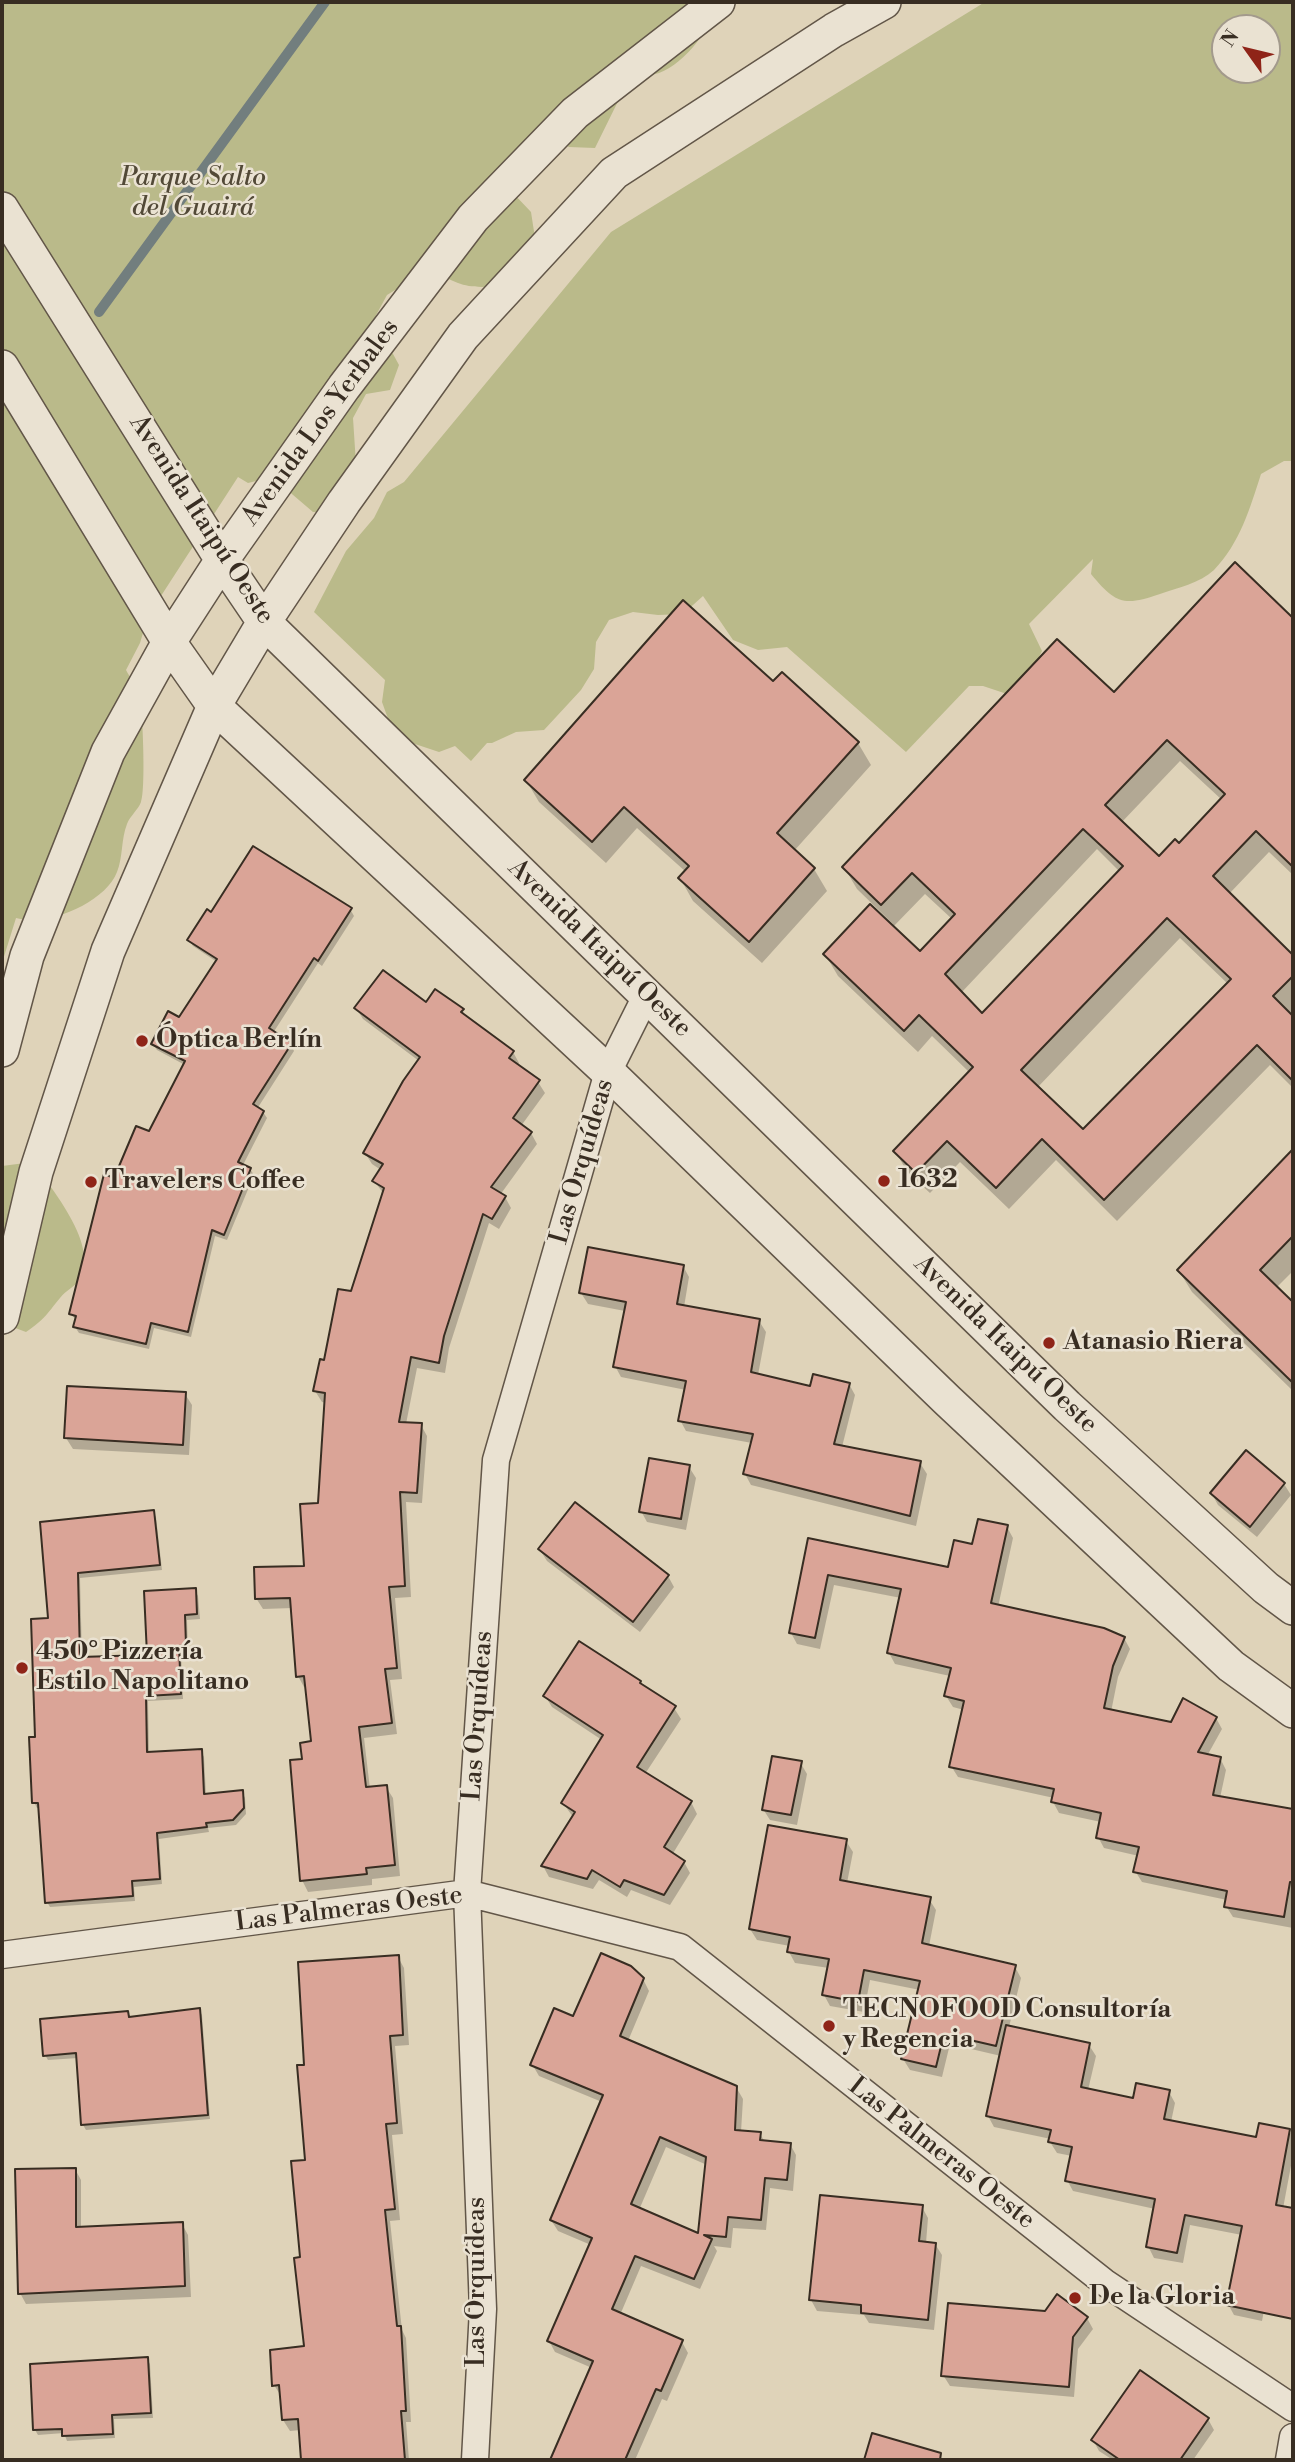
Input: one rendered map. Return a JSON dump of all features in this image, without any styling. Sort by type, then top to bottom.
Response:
[{"type":"street","name":"Avenida Los Yerbales","points":[[2,1050],[27,956],[108,752],[169,642],[222,560],[344,387],[473,218],[575,113],[718,2]]},
{"type":"street","points":[[2,1317],[36,1172],[108,951],[214,706],[264,622],[344,502],[463,336],[614,173],[834,30],[884,2]]},
{"type":"street","name":"Avenida Itaipú Oeste","points":[[2,209],[222,560],[264,622],[1067,1406],[1266,1588],[1293,1608]]},
{"type":"street","points":[[2,366],[169,642],[214,706],[608,1072],[947,1400],[1231,1666],[1293,1711]]},
{"type":"street","name":"Las Orquídeas","points":[[475,2460],[482,2309],[467,1893],[496,1460],[608,1072],[646,996]]},
{"type":"street","name":"Las Palmeras Oeste","points":[[2,1955],[467,1893],[680,1947],[1104,2283],[1293,2408]]},
{"type":"street","points":[[1289,2460],[1293,2437]]},
{"type":"green space","name":"Parque Salto del Guairá","points":[[2,2],[718,2],[696,44],[679,61],[656,74],[631,75],[595,148],[569,147],[547,134],[513,193],[531,212],[535,238],[506,285],[467,286],[450,280],[431,268],[387,295],[374,319],[399,365],[390,390],[366,394],[353,418],[358,495],[338,513],[313,512],[272,477],[248,483],[238,477],[148,616],[140,643],[126,670],[139,694],[143,795],[138,808],[128,821],[117,872],[101,894],[74,910],[43,919],[16,918],[2,963]]},
{"type":"green space","points":[[985,2],[1293,2],[1293,461],[1284,461],[1261,474],[1243,525],[1231,548],[1214,570],[1195,582],[1147,598],[1121,600],[1107,591],[1091,574],[1093,559],[1029,624],[1042,651],[1030,675],[1007,694],[983,686],[969,686],[906,752],[787,647],[758,650],[733,640],[703,596],[683,614],[633,612],[609,620],[596,642],[594,669],[581,690],[544,730],[516,732],[487,743],[471,761],[455,746],[439,752],[412,743],[391,727],[382,702],[385,680],[314,612],[346,551],[374,518],[387,492],[404,482],[611,232]]},
{"type":"green space","points":[[33,1162],[71,1218],[83,1250],[84,1265],[78,1282],[26,1332],[2,1323],[2,1166]]},
{"type":"building","points":[[1235,562],[1293,618],[1293,867],[1256,831],[1213,876],[1293,955],[1293,976],[1273,996],[1293,1016],[1293,1081],[1257,1045],[1104,1200],[1042,1139],[996,1188],[947,1141],[916,1173],[893,1151],[973,1067],[919,1015],[904,1031],[823,954],[870,904],[920,951],[955,914],[912,873],[881,905],[842,867],[1057,639],[1114,692]],"holes":[[[1167,740],[1225,794],[1179,843],[1175,839],[1159,856],[1105,805]],[[1083,829],[1123,866],[982,1013],[945,974]],[[1167,918],[1231,979],[1083,1129],[1021,1070]]]},
{"type":"building","points":[[683,600],[773,681],[782,672],[859,742],[777,833],[815,868],[749,942],[678,878],[689,866],[624,807],[592,842],[524,780]]},
{"type":"building","points":[[253,846],[352,908],[318,961],[314,958],[269,1028],[292,1043],[253,1104],[264,1111],[238,1162],[251,1168],[224,1235],[212,1230],[188,1332],[151,1323],[146,1344],[73,1327],[76,1316],[69,1314],[104,1174],[114,1178],[136,1126],[149,1131],[185,1061],[151,1044],[168,1011],[179,1017],[217,959],[187,940],[207,909],[211,912]]},
{"type":"building","points":[[383,970],[426,1002],[435,989],[464,1009],[461,1012],[514,1051],[509,1058],[540,1080],[513,1118],[532,1132],[491,1187],[506,1196],[492,1219],[483,1214],[444,1336],[439,1363],[411,1357],[399,1422],[422,1423],[417,1493],[400,1492],[405,1586],[389,1587],[397,1668],[385,1669],[392,1723],[359,1727],[366,1787],[387,1785],[395,1865],[366,1868],[367,1874],[300,1881],[290,1760],[302,1759],[300,1743],[311,1741],[304,1676],[296,1677],[290,1598],[255,1599],[254,1567],[304,1566],[300,1504],[318,1503],[325,1393],[313,1391],[320,1359],[324,1360],[338,1289],[351,1291],[384,1188],[372,1181],[383,1164],[363,1153],[403,1081],[420,1057],[354,1008]]},
{"type":"building","points":[[1293,1149],[1293,1236],[1260,1270],[1293,1302],[1293,1383],[1177,1270]]},
{"type":"building","points":[[588,1247],[684,1265],[677,1304],[760,1319],[751,1372],[810,1386],[813,1374],[850,1383],[834,1444],[921,1461],[910,1516],[743,1474],[753,1434],[678,1421],[686,1381],[613,1367],[626,1302],[579,1293]]},
{"type":"building","points":[[67,1386],[186,1392],[183,1445],[64,1438]]},
{"type":"building","points":[[1246,1450],[1285,1483],[1250,1527],[1210,1493]]},
{"type":"building","points":[[649,1458],[690,1465],[681,1519],[639,1512]]},
{"type":"building","points":[[575,1502],[669,1575],[633,1622],[538,1549]]},
{"type":"building","points":[[154,1510],[160,1565],[78,1573],[80,1657],[147,1655],[144,1591],[196,1588],[197,1614],[185,1615],[186,1645],[179,1646],[181,1694],[146,1696],[147,1752],[202,1749],[204,1794],[243,1790],[244,1808],[233,1820],[206,1823],[207,1827],[157,1833],[160,1879],[132,1881],[133,1896],[45,1903],[38,1803],[32,1803],[29,1737],[35,1737],[31,1619],[48,1618],[40,1522]]},
{"type":"building","points":[[978,1519],[1008,1525],[991,1603],[1104,1628],[1125,1637],[1113,1666],[1104,1708],[1171,1722],[1183,1698],[1217,1717],[1198,1752],[1221,1757],[1213,1795],[1293,1809],[1293,1882],[1290,1882],[1284,1917],[1224,1907],[1227,1891],[1133,1872],[1139,1847],[1096,1838],[1101,1813],[1051,1802],[1054,1789],[949,1767],[964,1701],[944,1696],[951,1668],[887,1653],[901,1589],[828,1575],[815,1638],[789,1633],[808,1538],[948,1567],[954,1540],[972,1544]]},
{"type":"building","points":[[579,1641],[676,1706],[637,1767],[692,1801],[664,1847],[685,1861],[664,1895],[624,1880],[620,1887],[592,1870],[587,1879],[541,1866],[575,1812],[561,1803],[603,1735],[543,1696]]},
{"type":"building","points":[[772,1756],[802,1761],[791,1815],[762,1810]]},
{"type":"building","points":[[768,1825],[847,1839],[840,1880],[931,1897],[922,1943],[1016,1965],[996,2046],[944,2034],[936,2067],[901,2059],[920,1981],[864,1970],[858,2002],[822,1995],[829,1959],[787,1952],[790,1937],[749,1929]]},
{"type":"building","points":[[601,1953],[631,1966],[644,1978],[620,2036],[737,2086],[735,2130],[761,2132],[760,2140],[791,2143],[787,2180],[765,2178],[761,2220],[728,2217],[726,2237],[704,2235],[712,2239],[694,2279],[635,2256],[612,2309],[683,2340],[661,2391],[656,2389],[625,2460],[550,2460],[593,2361],[547,2341],[592,2238],[550,2220],[603,2095],[530,2065],[554,2008],[573,2016]],"holes":[[[660,2137],[706,2157],[698,2233],[631,2204]]]},
{"type":"building","points":[[399,1955],[403,2035],[390,2036],[397,2123],[386,2124],[395,2209],[385,2210],[397,2326],[401,2326],[406,2411],[401,2411],[405,2460],[301,2460],[298,2419],[282,2420],[279,2385],[272,2386],[270,2350],[304,2346],[294,2258],[300,2257],[291,2161],[305,2160],[297,2065],[304,2065],[298,1962]]},
{"type":"building","points":[[200,2008],[208,2115],[81,2125],[76,2053],[43,2056],[40,2019],[128,2011],[129,2017]]},
{"type":"building","points":[[1006,2025],[1090,2043],[1081,2087],[1133,2098],[1136,2083],[1170,2090],[1164,2119],[1256,2137],[1259,2123],[1290,2129],[1276,2205],[1293,2208],[1293,2319],[1226,2305],[1242,2226],[1185,2215],[1177,2253],[1146,2247],[1155,2199],[1065,2181],[1072,2147],[1048,2142],[1051,2130],[986,2116]]},
{"type":"building","points":[[76,2168],[76,2227],[183,2222],[185,2286],[18,2294],[15,2169]]},
{"type":"building","points":[[820,2195],[923,2205],[919,2241],[936,2243],[928,2320],[861,2313],[861,2305],[809,2300]]},
{"type":"building","points":[[1057,2294],[1088,2317],[1073,2337],[1069,2387],[941,2376],[948,2303],[1045,2311]]},
{"type":"building","points":[[148,2357],[151,2413],[112,2415],[113,2434],[62,2436],[62,2429],[33,2430],[30,2364]]},
{"type":"building","points":[[1140,2370],[1209,2418],[1180,2460],[1120,2460],[1091,2440]]},
{"type":"building","points":[[872,2433],[941,2453],[940,2460],[864,2460]]},
{"type":"waterway","points":[[99,312],[325,2]]},
{"type":"place","name":"Óptica Berlín","points":[[142,1041]]},
{"type":"place","name":"1632","points":[[884,1181]]},
{"type":"place","name":"Travelers Coffee","points":[[91,1182]]},
{"type":"place","name":"Atanasio Riera","points":[[1049,1343]]},
{"type":"place","name":"450° Pizzería Estilo Napolitano","points":[[22,1668]]},
{"type":"place","name":"TECNOFOOD Consultoría y Regencia","points":[[829,2026]]},
{"type":"place","name":"De la Gloria","points":[[1075,2298]]}]
